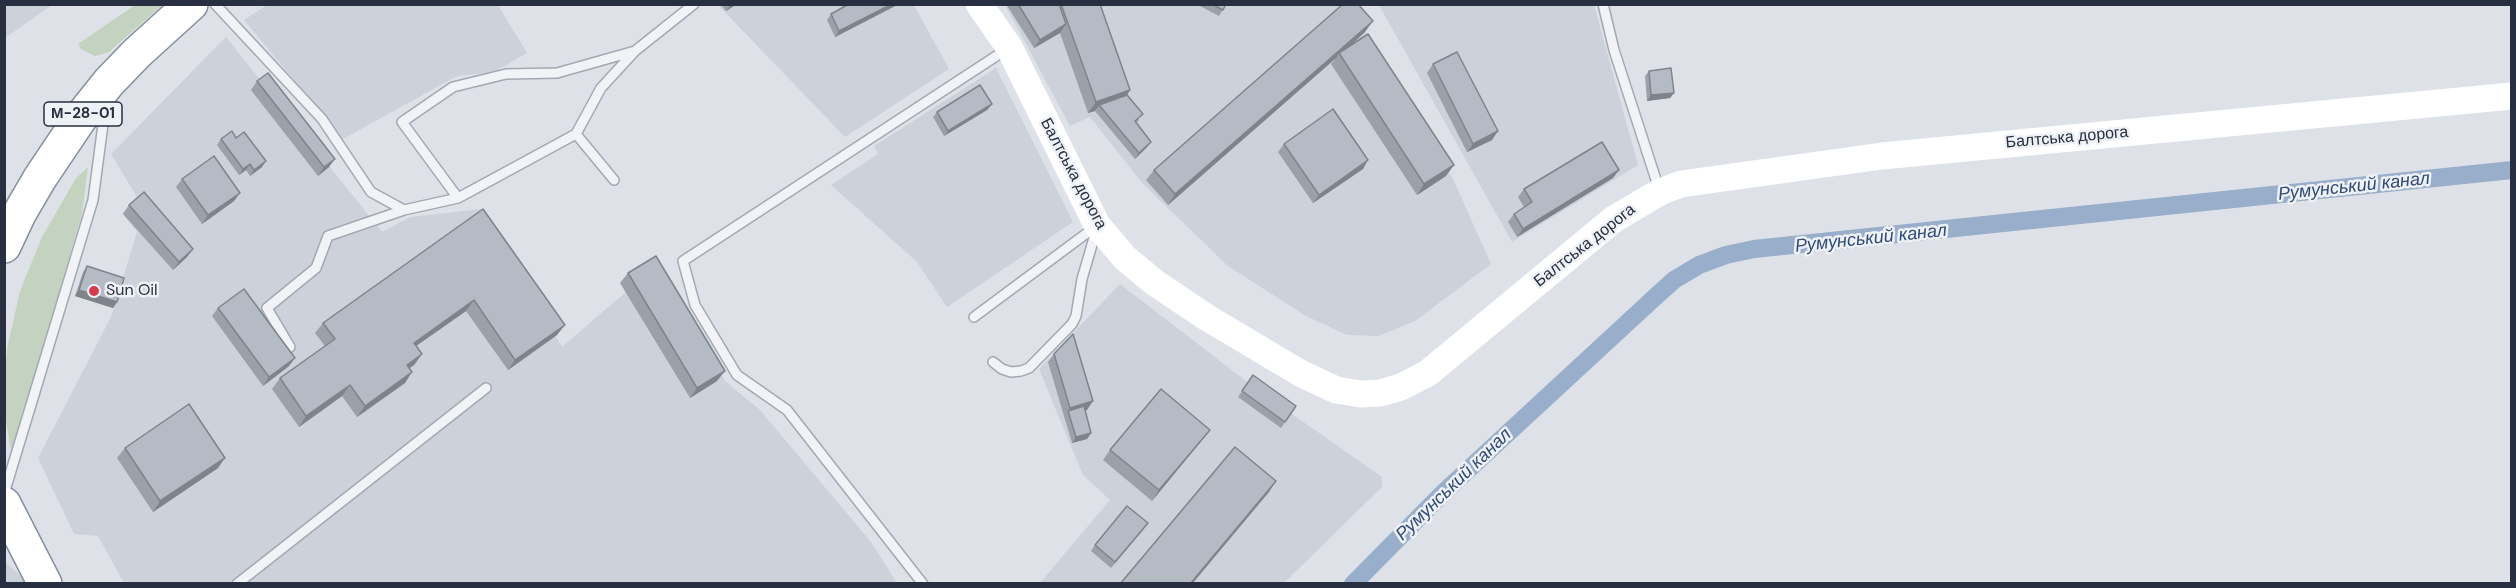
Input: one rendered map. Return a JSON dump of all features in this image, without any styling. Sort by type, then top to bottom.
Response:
[{"type":"highway","name":"М-28-01","points":[[4,246],[19,214],[62,144],[109,82],[191,4]]},
{"type":"highway","points":[[4,504],[45,584]]},
{"type":"main road","name":"Балтська дорога","points":[[979,4],[1009,47],[1097,225],[1125,258],[1154,282],[1206,317],[1300,373],[1336,390],[1361,394],[1380,393],[1401,387],[1428,373],[1614,219],[1660,192],[1692,183],[1882,156],[2511,96]]},
{"type":"lane","points":[[215,4],[322,119],[371,192],[404,210]]},
{"type":"lane","points":[[290,347],[267,308],[316,268],[328,236],[404,210],[458,198],[576,135],[601,88],[635,51],[694,4]]},
{"type":"lane","points":[[1603,4],[1614,50],[1660,192]]},
{"type":"lane","points":[[923,584],[787,410],[737,375],[695,305],[683,261],[1009,47]]},
{"type":"lane","points":[[458,198],[402,122],[453,87],[506,74],[557,73],[635,51]]},
{"type":"lane","points":[[4,494],[93,200],[109,82]]},
{"type":"lane","points":[[576,135],[614,180]]},
{"type":"lane","points":[[974,317],[1097,225]]},
{"type":"lane","points":[[993,363],[1011,372],[1029,368],[1072,324],[1076,316],[1082,279],[1097,225]]},
{"type":"lane","points":[[237,584],[486,388]]},
{"type":"shaded area","points":[[5,4],[52,4],[52,5],[5,38]]},
{"type":"shaded area","points":[[267,5],[498,5],[527,53],[494,72],[457,76],[343,139],[244,20]]},
{"type":"shaded area","points":[[718,5],[914,5],[949,69],[845,137]]},
{"type":"shaded area","points":[[1005,5],[1341,5],[1365,32],[1453,179],[1491,264],[1415,321],[1379,336],[1347,335],[1306,316],[1228,266],[1143,184],[1090,117],[1070,126]]},
{"type":"shaded area","points":[[1379,5],[1594,5],[1638,165],[1512,242]]},
{"type":"shaded area","points":[[226,37],[382,232],[410,217],[481,209],[562,347],[657,265],[725,381],[760,410],[871,542],[897,583],[124,583],[98,536],[74,534],[38,458],[111,317],[137,232],[122,213],[137,197],[111,154]]},
{"type":"shaded area","points":[[996,68],[1073,222],[947,307],[917,262],[831,185],[878,154],[874,146]]},
{"type":"shaded area","points":[[1120,284],[1255,388],[1382,477],[1382,487],[1284,583],[1040,583],[1110,500],[1083,475],[1039,369]]},
{"type":"shaded area","points":[[4,561],[29,583],[5,583]]},
{"type":"green space","points":[[135,5],[162,5],[109,52],[95,56],[81,49],[78,44]]},
{"type":"green space","points":[[88,167],[82,213],[12,457],[5,414],[4,378],[8,344],[20,291],[42,237],[76,178]]},
{"type":"building","points":[[849,4],[892,4],[839,31],[831,14]]},
{"type":"building","points":[[1018,4],[1059,4],[1066,24],[1040,40]]},
{"type":"building","points":[[1061,4],[1100,4],[1130,90],[1096,102]]},
{"type":"building","points":[[1212,4],[1226,4],[1223,10]]},
{"type":"building","points":[[1343,4],[1358,4],[1373,21],[1175,194],[1154,170]]},
{"type":"building","points":[[1368,34],[1454,165],[1424,184],[1339,53]]},
{"type":"building","points":[[1457,52],[1498,131],[1473,144],[1433,64]]},
{"type":"building","points":[[1671,68],[1674,93],[1651,95],[1649,71]]},
{"type":"building","points":[[268,73],[335,159],[324,167],[257,81]]},
{"type":"building","points":[[980,85],[992,104],[948,131],[937,112]]},
{"type":"building","points":[[1127,95],[1143,114],[1135,121],[1151,142],[1139,153],[1099,105]]},
{"type":"building","points":[[1333,109],[1368,160],[1319,195],[1284,144]]},
{"type":"building","points":[[232,131],[236,138],[244,132],[266,161],[254,170],[250,164],[243,169],[221,139]]},
{"type":"building","points":[[1602,142],[1619,170],[1523,229],[1514,214],[1532,202],[1524,189]]},
{"type":"building","points":[[214,156],[240,193],[208,215],[182,179]]},
{"type":"building","points":[[144,192],[193,249],[179,262],[129,205]]},
{"type":"building","points":[[483,209],[565,325],[515,360],[474,300],[414,343],[422,354],[407,365],[412,372],[365,406],[350,385],[306,416],[280,378],[335,339],[323,323]]},
{"type":"building","points":[[656,256],[725,371],[697,388],[628,273]]},
{"type":"building","points":[[87,266],[124,278],[117,302],[79,290]]},
{"type":"building","points":[[244,289],[295,358],[269,377],[218,308]]},
{"type":"building","points":[[1073,334],[1093,401],[1070,408],[1054,354]]},
{"type":"building","points":[[1253,375],[1296,406],[1285,422],[1242,391]]},
{"type":"building","points":[[1161,389],[1210,430],[1159,490],[1110,450]]},
{"type":"building","points":[[189,404],[225,458],[160,501],[125,448]]},
{"type":"building","points":[[1084,406],[1091,433],[1076,437],[1068,411]]},
{"type":"building","points":[[1235,447],[1276,481],[1190,584],[1120,584]]},
{"type":"building","points":[[1127,506],[1148,523],[1115,562],[1095,545]]},
{"type":"waterway","name":"Румунський канал","points":[[1353,584],[1443,493],[1674,280],[1699,265],[1726,255],[1754,249],[2512,170]]},
{"type":"place","name":"Sun Oil","points":[[94,291]]}]
